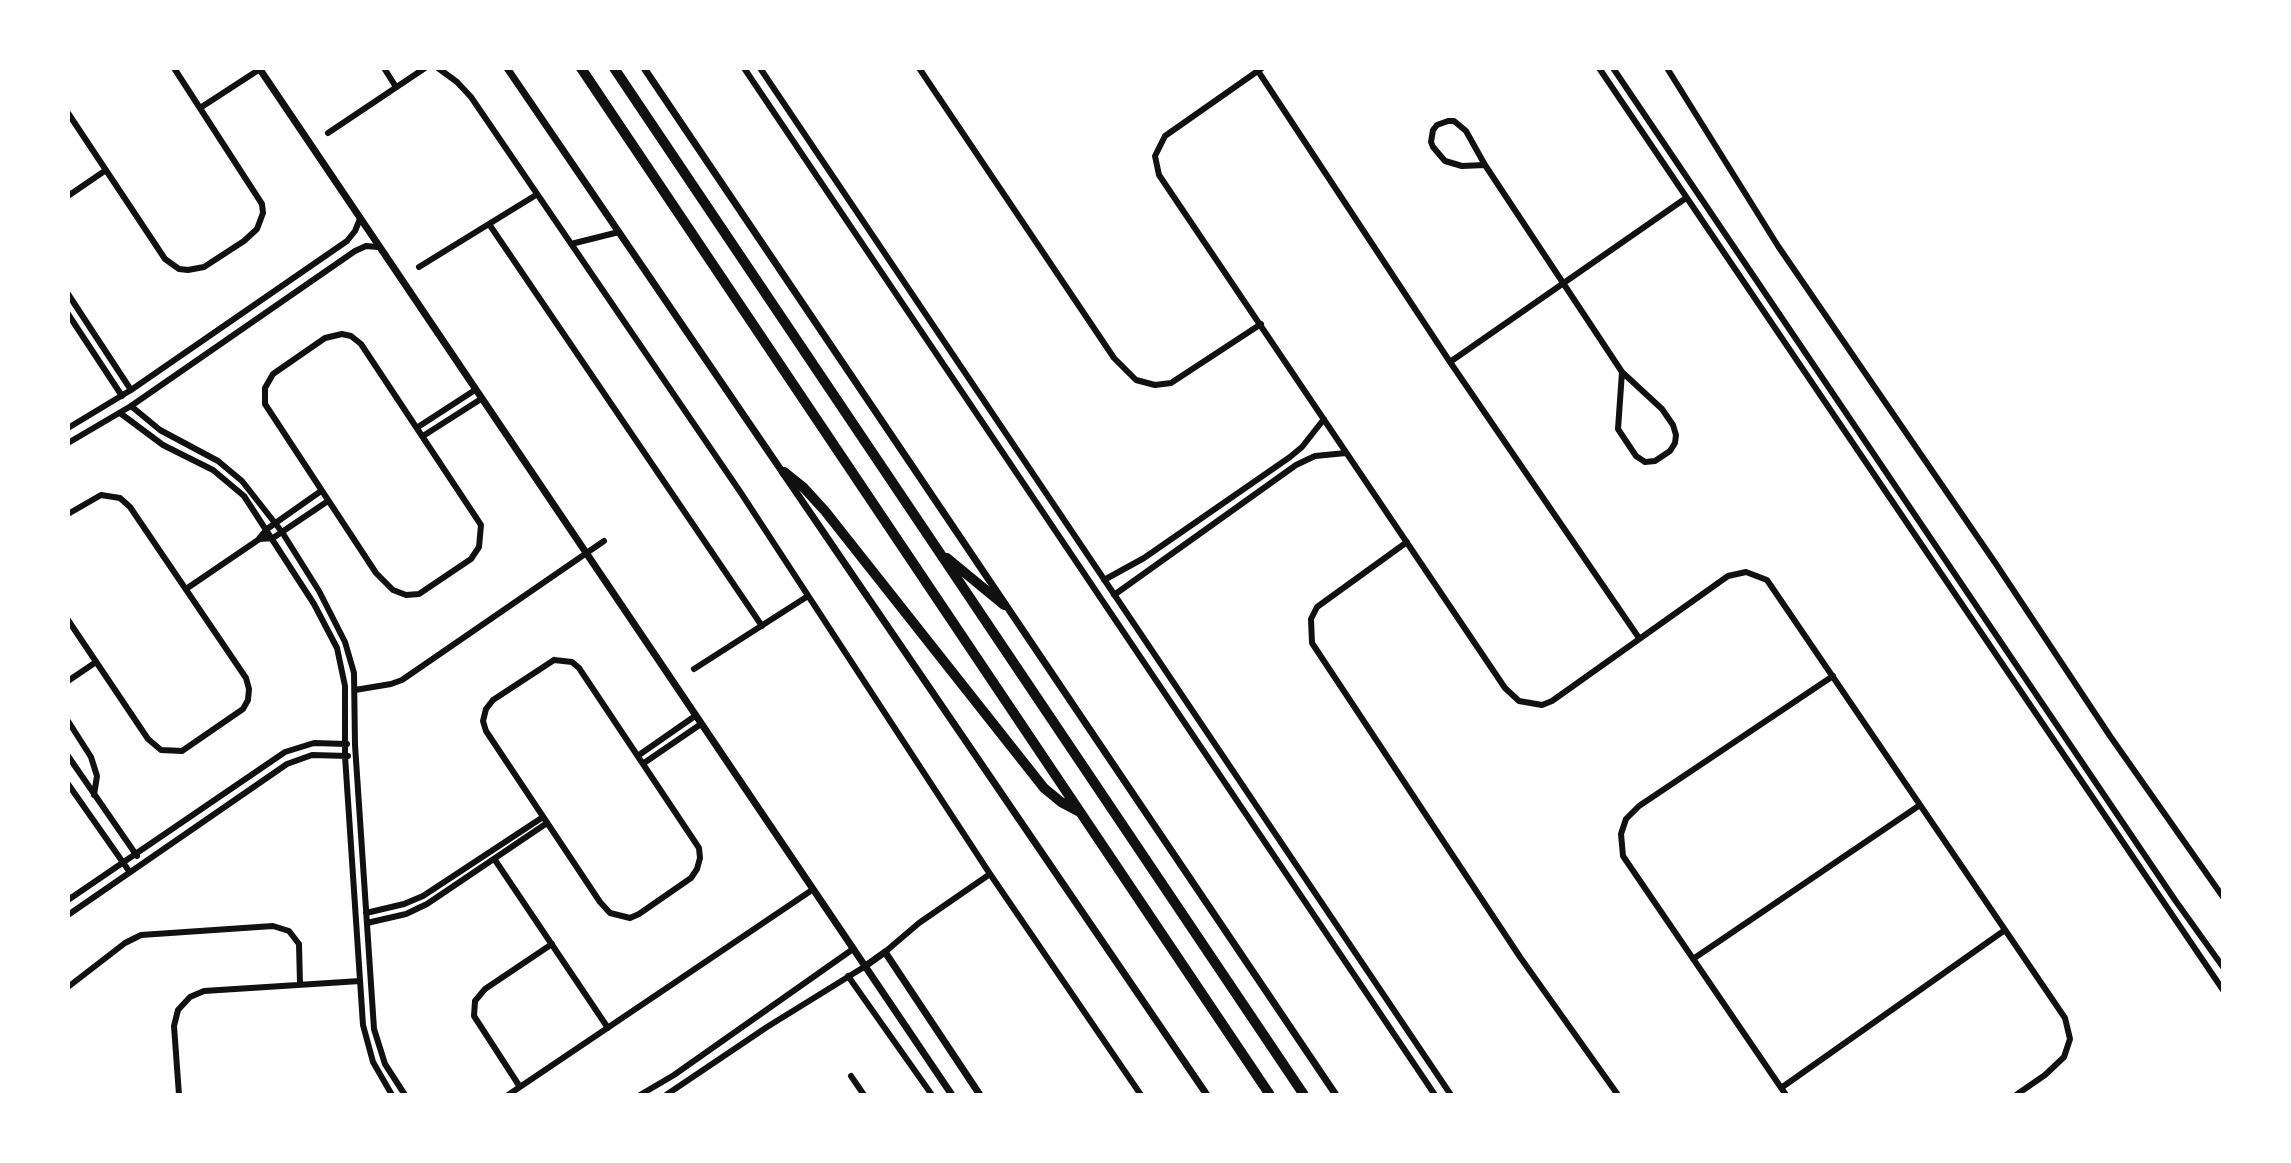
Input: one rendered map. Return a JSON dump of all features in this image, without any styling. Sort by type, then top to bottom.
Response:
[{"type":"highway","points":[[581,68],[1270,1095]]},
{"type":"highway","points":[[614,68],[1300,1093]]},
{"type":"highway","points":[[784,472],[825,511],[1044,788],[1061,802],[1081,812]]},
{"type":"highway","points":[[937,550],[1004,605]]},
{"type":"street","points":[[68,113],[165,259],[179,269],[196,270],[220,257],[257,229],[263,213],[262,204],[174,68]]},
{"type":"street","points":[[200,108],[259,68],[952,1095]]},
{"type":"street","points":[[384,68],[396,87]]},
{"type":"street","points":[[328,133],[425,68]]},
{"type":"street","points":[[438,68],[471,97],[1141,1095]]},
{"type":"street","points":[[507,68],[1207,1095]]},
{"type":"street","points":[[644,68],[1336,1095]]},
{"type":"street","points":[[744,68],[1435,1095]]},
{"type":"street","points":[[760,68],[1451,1095]]},
{"type":"street","points":[[919,68],[1114,358],[1136,380],[1155,385],[1171,383],[1261,324]]},
{"type":"street","points":[[2223,967],[1611,68],[1601,70],[2223,990]]},
{"type":"street","points":[[1667,68],[1778,246],[2110,736],[2223,897]]},
{"type":"street","points":[[1639,638],[1450,362],[1260,69],[1174,127],[1165,136],[1155,156],[1159,175],[1505,688],[1519,701],[1533,705],[1552,701],[1728,576],[1755,574],[1773,586],[2070,1028],[2064,1057],[2016,1095]]},
{"type":"street","points":[[778,119],[789,111]]},
{"type":"street","points":[[1485,165],[1462,166],[1445,161],[1433,147],[1433,130],[1448,121],[1460,125],[1622,372],[1662,409],[1673,425],[1675,443],[1670,451],[1655,461],[1645,462],[1636,456],[1618,429],[1622,372]]},
{"type":"street","points":[[68,196],[106,170]]},
{"type":"street","points":[[419,267],[536,195]]},
{"type":"street","points":[[1450,362],[1686,198]]},
{"type":"street","points":[[68,428],[164,368],[347,241],[360,219]]},
{"type":"street","points":[[489,224],[762,626]]},
{"type":"street","points":[[571,244],[619,232]]},
{"type":"street","points":[[68,443],[131,406],[355,251],[366,246],[378,247]]},
{"type":"street","points":[[68,294],[131,390]]},
{"type":"street","points":[[68,314],[122,396]]},
{"type":"street","points":[[334,335],[351,336],[361,344],[418,427],[479,520],[482,532],[479,547],[471,559],[430,588],[419,594],[406,595],[388,586],[376,573],[265,404],[268,380],[293,359],[334,335]]},
{"type":"street","points":[[1802,370],[1812,363]]},
{"type":"street","points":[[164,368],[171,378]]},
{"type":"street","points":[[418,427],[475,390]]},
{"type":"street","points":[[423,436],[481,399]]},
{"type":"street","points":[[131,406],[160,430],[231,470],[253,492],[282,532],[339,627],[352,665],[355,690],[355,745],[374,1029],[385,1064],[405,1095]]},
{"type":"street","points":[[120,413],[163,445],[224,477],[244,496],[314,604],[337,648],[345,686],[344,744],[363,1025],[368,1050],[378,1074],[392,1095]]},
{"type":"street","points":[[86,418],[92,429]]},
{"type":"street","points":[[1104,580],[1144,558],[1290,457],[1324,419]]},
{"type":"street","points":[[1114,595],[1296,465],[1315,456],[1346,453]]},
{"type":"street","points":[[186,589],[258,540],[267,529],[321,491]]},
{"type":"street","points":[[68,514],[101,495],[120,498],[130,507],[246,678],[248,700],[243,709],[182,751],[161,750],[148,739],[68,620]]},
{"type":"street","points":[[258,540],[273,538],[328,501]]},
{"type":"street","points":[[355,690],[402,680],[604,541]]},
{"type":"street","points":[[1407,542],[1317,607],[1311,619],[1312,643],[1525,964],[1618,1095]]},
{"type":"street","points":[[694,669],[808,596]]},
{"type":"street","points":[[564,660],[579,668],[644,763],[694,838],[700,858],[691,878],[630,918],[610,913],[545,820],[491,741],[483,721],[486,709],[493,700],[545,664],[564,660]]},
{"type":"street","points":[[68,681],[96,662]]},
{"type":"street","points":[[1786,1095],[1623,856],[1620,841],[1626,819],[1639,806],[1833,676]]},
{"type":"street","points":[[639,755],[695,716]]},
{"type":"street","points":[[68,721],[91,757],[97,776],[94,795]]},
{"type":"street","points":[[644,763],[701,724]]},
{"type":"street","points":[[68,900],[280,755],[306,744],[355,745]]},
{"type":"street","points":[[1206,753],[1216,745]]},
{"type":"street","points":[[280,755],[287,764]]},
{"type":"street","points":[[68,915],[287,764],[312,755],[356,757]]},
{"type":"street","points":[[68,756],[142,862]]},
{"type":"street","points":[[68,784],[129,871]]},
{"type":"street","points":[[1693,959],[1920,805]]},
{"type":"street","points":[[367,923],[415,911],[495,860],[545,820]]},
{"type":"street","points":[[366,913],[404,904],[545,820]]},
{"type":"street","points":[[495,860],[608,1028]]},
{"type":"street","points":[[666,1095],[864,967],[919,923],[990,874]]},
{"type":"street","points":[[442,884],[446,892]]},
{"type":"street","points":[[508,1095],[812,890]]},
{"type":"street","points":[[2166,906],[2175,900]]},
{"type":"street","points":[[1315,918],[1328,911]]},
{"type":"street","points":[[68,987],[125,943],[141,935],[273,926],[289,931],[299,944],[300,984]]},
{"type":"street","points":[[1781,1088],[2005,930]]},
{"type":"street","points":[[520,1087],[474,1016],[473,1009],[479,994],[485,989],[552,944]]},
{"type":"street","points":[[640,1095],[674,1075],[853,949]]},
{"type":"street","points":[[885,952],[980,1095]]},
{"type":"street","points":[[848,976],[932,1095]]},
{"type":"street","points":[[179,1095],[174,1026],[178,1010],[185,1001],[204,991],[360,981]]},
{"type":"street","points":[[851,1076],[864,1095]]}]
